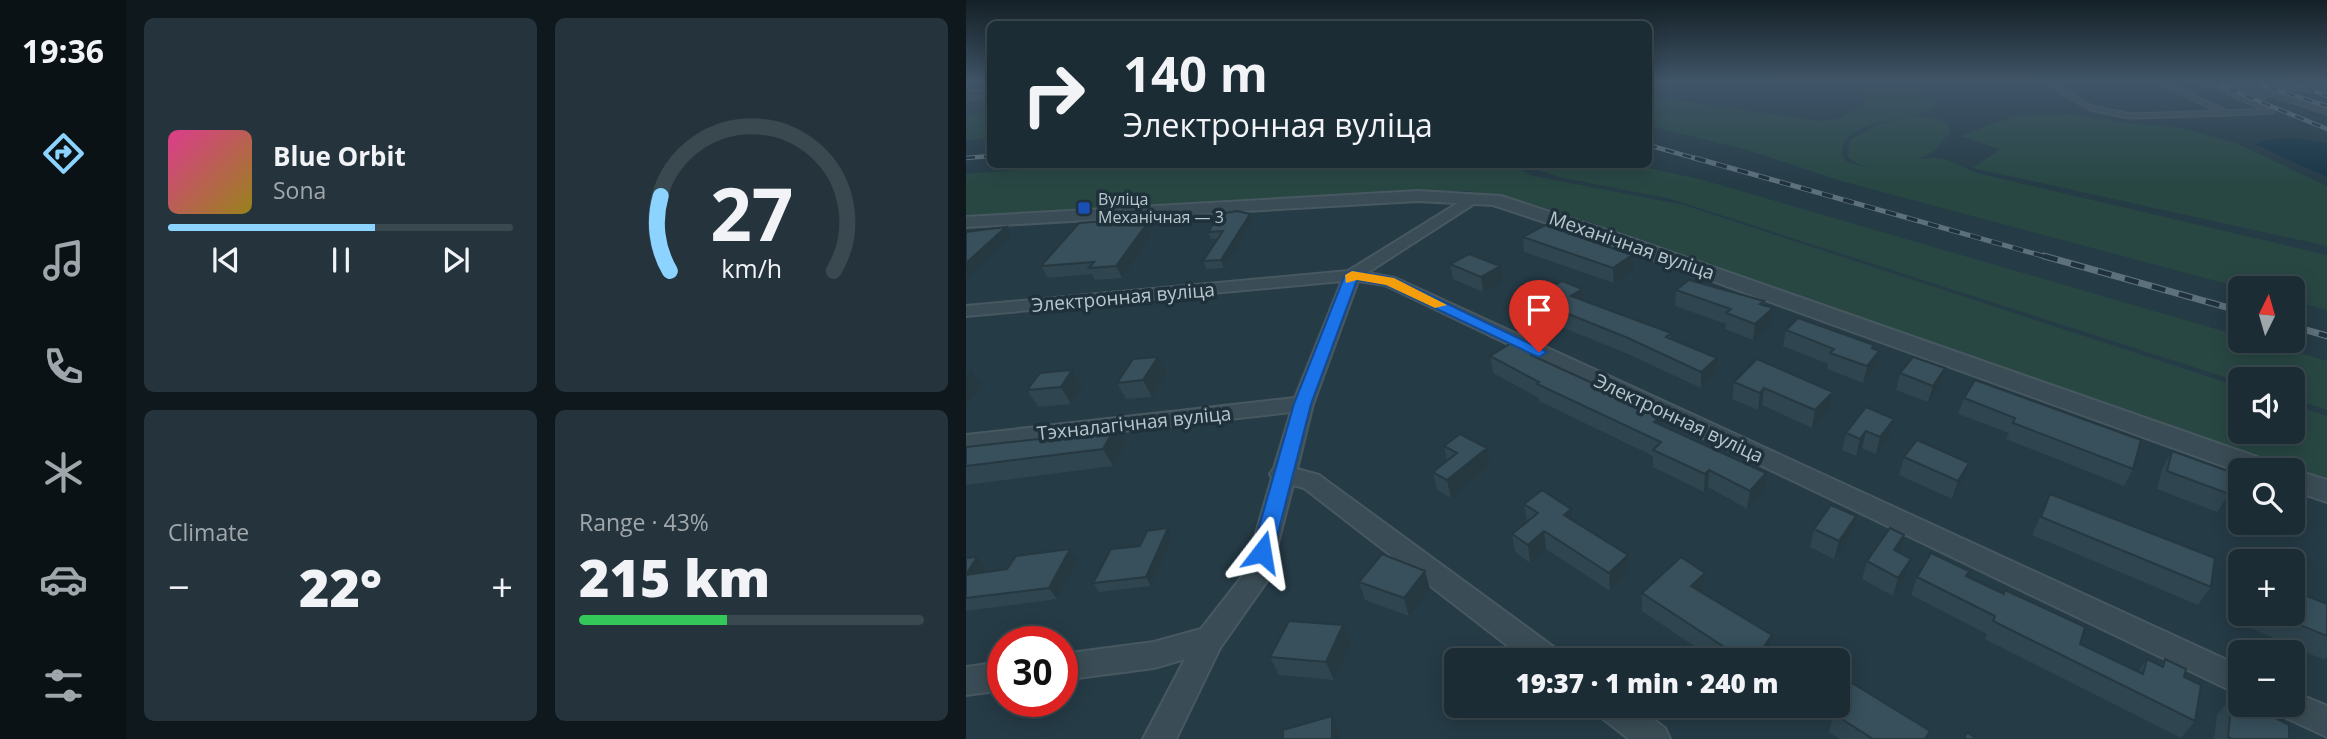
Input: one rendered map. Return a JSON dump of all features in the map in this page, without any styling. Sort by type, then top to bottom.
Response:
[{"type":"street","name":"Механічная вуліца","points":[[966,222],[1418,196],[1476,198],[1544,215],[2230,458]]},
{"type":"street","points":[[1158,739],[1210,639],[1256,578],[1281,474],[1303,404],[1352,275],[1476,198]]},
{"type":"street","name":"Электронная вуліца","points":[[966,311],[1352,275],[1390,281],[2228,675]]},
{"type":"street","name":"Тэхналагічная вуліца","points":[[966,442],[1303,404]]},
{"type":"street","points":[[1281,474],[1311,481],[1533,648]]},
{"type":"street","points":[[2305,484],[2327,491]]},
{"type":"street","points":[[1078,665],[1154,655],[1210,639]]},
{"type":"street","points":[[966,681],[987,678]]},
{"type":"street","points":[[2305,712],[2327,722]]},
{"type":"street","points":[[1626,718],[1654,739]]},
{"type":"green space","points":[[966,116],[987,116],[987,138],[966,140]]},
{"type":"green space","points":[[1652,116],[1789,116],[1820,121],[1842,116],[1908,116],[1863,128],[1851,135],[1843,144],[1842,155],[1846,161],[1857,165],[1879,167],[1940,158],[1981,174],[2327,255],[2327,310],[2305,304],[2305,276],[2228,276],[2228,284],[1841,181],[1748,150],[1652,127]]},
{"type":"green space","points":[[1907,116],[1936,118],[1949,124],[1950,132],[1932,152],[1913,161],[1889,167],[1866,166],[1848,157],[1849,140],[1880,124]]},
{"type":"green space","points":[[2013,116],[2087,116],[2133,124],[2178,127],[2238,144],[2327,186],[2327,246],[1973,168],[2000,149],[1960,136]]},
{"type":"green space","points":[[1044,168],[1519,168],[1529,175],[1684,205],[2228,383],[2228,444],[2305,444],[2305,409],[2327,416],[2327,480],[2305,472],[2305,458],[2264,458],[1542,207],[1469,191],[1390,192],[966,218],[966,174]]},
{"type":"green space","points":[[1538,168],[1649,168],[1703,180],[2228,333],[2228,354],[2303,354],[2327,361],[2327,410],[2305,403],[2305,367],[2228,367],[2228,378],[1671,199],[1559,177]]},
{"type":"water","points":[[2291,138],[2327,143],[2327,177],[2256,145],[2261,141]]},
{"type":"building","points":[[1237,211],[1250,214],[1221,260],[1203,261],[1223,231],[1208,232],[1220,214]]},
{"type":"building","points":[[1145,218],[1139,225],[1146,225],[1116,266],[1089,268],[1094,262],[1041,266],[1079,223]]},
{"type":"building","points":[[1545,225],[1632,255],[1613,268],[1523,237]]},
{"type":"building","points":[[1006,227],[966,263],[966,232]]},
{"type":"building","points":[[1469,254],[1500,266],[1481,277],[1450,264]]},
{"type":"building","points":[[1689,280],[1764,301],[1760,304],[1773,308],[1755,324],[1726,313],[1731,309],[1676,290]]},
{"type":"building","points":[[1562,281],[1582,289],[1571,296],[1671,333],[1666,337],[1717,358],[1701,372],[1628,338],[1531,299]]},
{"type":"building","points":[[1798,318],[1874,345],[1872,348],[1879,351],[1867,366],[1830,353],[1834,349],[1786,330]]},
{"type":"building","points":[[1513,342],[1534,353],[1531,355],[1662,415],[1654,422],[1766,473],[1750,491],[1709,470],[1705,474],[1653,450],[1661,442],[1537,384],[1539,382],[1490,356]]},
{"type":"building","points":[[1158,357],[1143,380],[1117,383],[1133,359]]},
{"type":"building","points":[[1913,357],[1945,368],[1933,386],[1900,373]]},
{"type":"building","points":[[1757,359],[1833,392],[1815,410],[1764,388],[1760,393],[1734,382]]},
{"type":"building","points":[[1072,370],[1061,387],[1027,390],[1040,373]]},
{"type":"building","points":[[1975,380],[2141,440],[2133,469],[2013,423],[2015,418],[1964,398]]},
{"type":"building","points":[[1866,407],[1894,419],[1880,437],[1866,431],[1860,439],[1846,433]]},
{"type":"building","points":[[1116,426],[1103,449],[966,466],[966,447],[1086,434],[1089,429]]},
{"type":"building","points":[[1460,434],[1487,448],[1447,480],[1433,472],[1457,453],[1444,446]]},
{"type":"building","points":[[1917,440],[1969,463],[1958,481],[1904,457]]},
{"type":"building","points":[[2172,451],[2228,471],[2228,494],[2167,471]]},
{"type":"building","points":[[1542,490],[1571,509],[1564,515],[1628,555],[1609,573],[1544,531],[1528,545],[1512,534],[1538,513],[1524,504]]},
{"type":"building","points":[[2050,494],[2215,558],[2211,587],[2041,517]]},
{"type":"building","points":[[1831,505],[1856,516],[1839,541],[1814,529]]},
{"type":"building","points":[[1168,528],[1146,577],[1093,583],[1111,549],[1140,546],[1147,531]]},
{"type":"building","points":[[1890,528],[1904,535],[1894,550],[1911,559],[1898,578],[1867,561]]},
{"type":"building","points":[[1070,549],[1049,588],[966,598],[966,575],[1007,569],[1016,556]]},
{"type":"building","points":[[1931,553],[1969,571],[1966,576],[2004,594],[2005,590],[2085,627],[2080,644],[2143,674],[2147,659],[2163,667],[2165,659],[2186,669],[2184,677],[2201,685],[2195,721],[1993,621],[1995,616],[1917,577]]},
{"type":"building","points":[[1382,554],[1425,571],[1404,598],[1359,582]]},
{"type":"building","points":[[977,557],[966,575],[966,558]]},
{"type":"building","points":[[1681,557],[1705,573],[1691,586],[1772,635],[1763,648],[1726,648],[1642,593]]},
{"type":"building","points":[[2305,595],[2327,604],[2327,636],[2303,626]]},
{"type":"building","points":[[1289,621],[1343,625],[1326,662],[1270,657]]},
{"type":"building","points":[[1852,683],[1930,731],[1925,739],[1873,739],[1840,718],[1850,718]]},
{"type":"building","points":[[1332,716],[1332,739],[1283,739],[1283,730]]},
{"type":"building","points":[[2230,717],[2273,717],[2289,725],[2289,739],[2228,737]]},
{"type":"building","points":[[1967,732],[1977,739],[1964,739]]},
{"type":"railway","points":[[2296,116],[2327,129]]},
{"type":"railway","points":[[1652,146],[1701,160]]},
{"type":"railway","points":[[966,158],[987,156]]},
{"type":"railway","points":[[1695,158],[2050,258]]},
{"type":"railway","points":[[2044,256],[2228,308]]},
{"type":"railway","points":[[2305,330],[2327,336]]},
{"type":"slow traffic","points":[[1350,280],[1352,275],[1390,281],[1440,305]]},
{"type":"place","name":"Вуліца Механічная — 3","points":[[1084,208]]},
{"type":"route","points":[[1262,552],[1281,474],[1303,404],[1352,275],[1390,281],[1539,352]]}]
